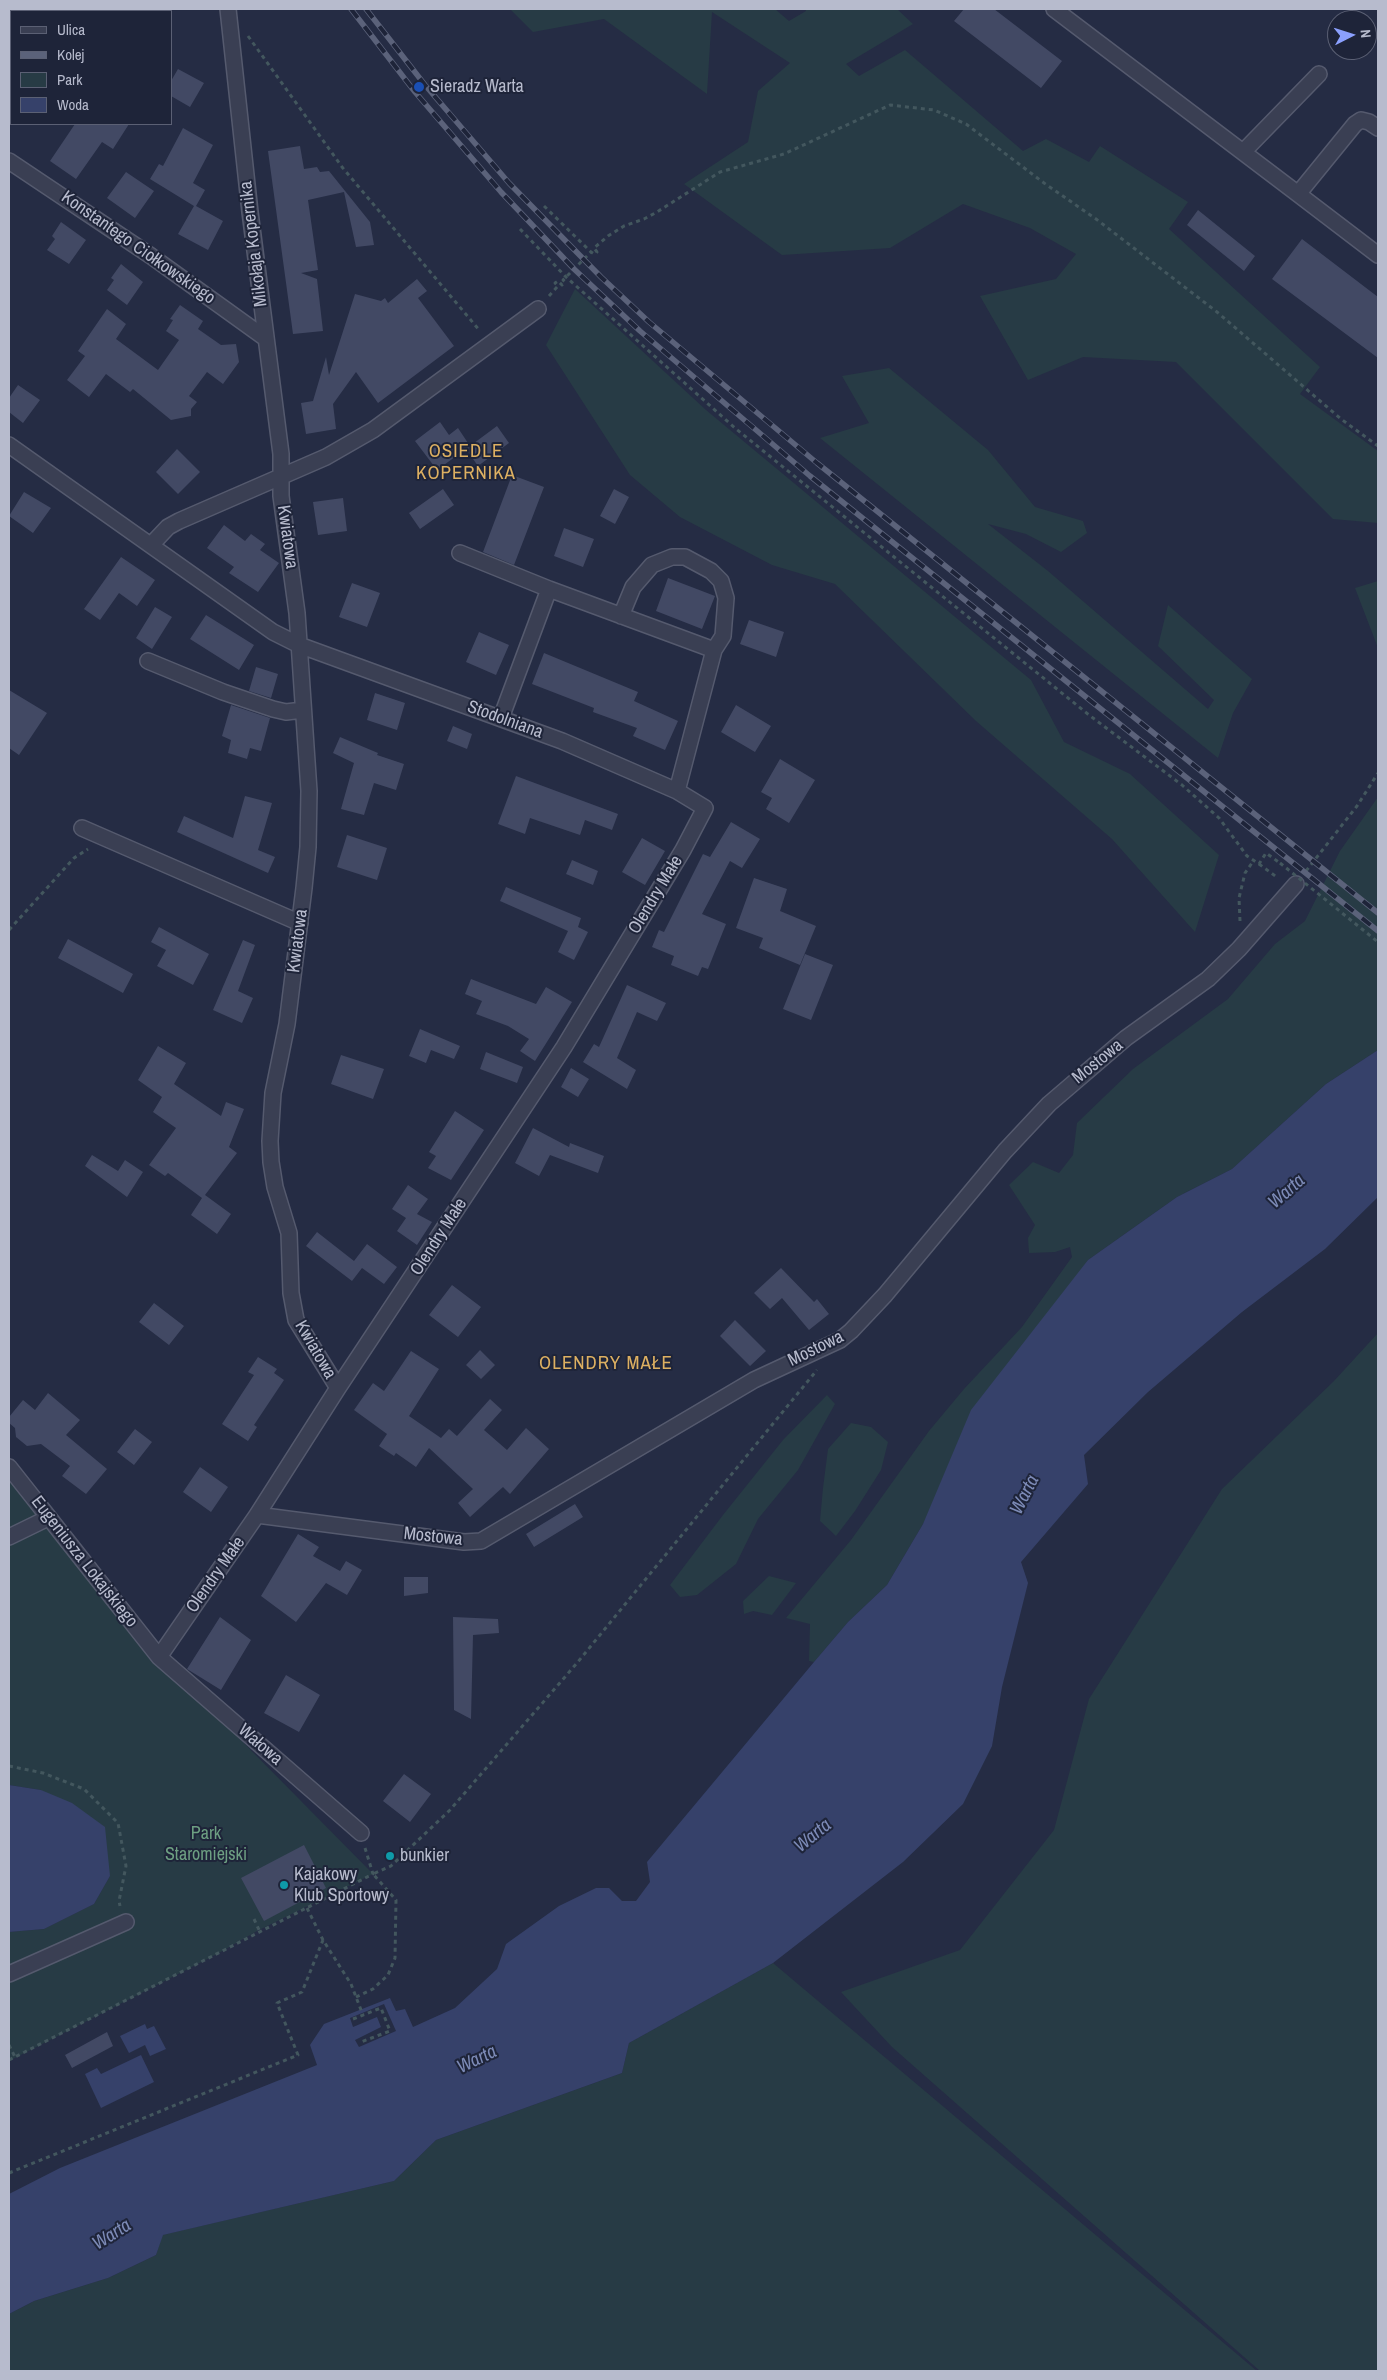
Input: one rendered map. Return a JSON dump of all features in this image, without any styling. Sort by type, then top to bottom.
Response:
[{"type":"street","name":"Mikołaja Kopernika","points":[[228,9],[265,338],[281,454],[280,478]]},
{"type":"street","points":[[1054,9],[1378,255]]},
{"type":"street","points":[[1243,152],[1319,74]]},
{"type":"street","points":[[1298,194],[1354,124],[1361,120],[1370,122],[1378,128]]},
{"type":"street","name":"Konstantego Ciołkowskiego","points":[[9,161],[151,256],[265,338]]},
{"type":"street","points":[[151,545],[168,527],[179,521],[326,457],[373,430],[538,309]]},
{"type":"street","name":"Stodolniana","points":[[9,445],[273,632],[299,645],[562,741],[677,791],[705,808]]},
{"type":"street","name":"Kwiatowa","points":[[280,478],[297,613],[309,820],[300,923],[287,1024],[274,1093],[270,1141],[271,1162],[275,1187],[289,1233],[291,1293],[296,1320],[338,1388]]},
{"type":"street","points":[[460,554],[714,650]]},
{"type":"street","points":[[621,616],[633,587],[652,564],[672,557],[685,557],[711,572],[721,582],[726,598],[723,636],[714,650],[677,791]]},
{"type":"street","points":[[501,718],[549,589]]},
{"type":"street","points":[[148,661],[223,692],[273,709],[286,712],[302,710]]},
{"type":"street","name":"Olendry Małe","points":[[159,1657],[257,1515],[338,1388],[564,1047],[678,858],[705,808]]},
{"type":"street","points":[[82,828],[300,923]]},
{"type":"street","name":"Mostowa","points":[[257,1515],[464,1542],[481,1540],[754,1380],[807,1353],[840,1340],[851,1332],[885,1295],[1005,1151],[1049,1104],[1126,1038],[1208,979],[1245,942],[1293,886]]},
{"type":"street","name":"Eugeniusza Lokajskiego","points":[[9,1467],[159,1657]]},
{"type":"street","points":[[9,1537],[48,1518]]},
{"type":"street","name":"Wałowa","points":[[159,1657],[361,1833]]},
{"type":"street","points":[[9,1974],[126,1922]]},
{"type":"path","points":[[244,29],[342,167],[490,343]]},
{"type":"path","points":[[544,206],[594,254],[597,252],[594,248],[624,226],[651,216],[720,172],[784,154],[890,105],[934,110],[966,124],[1044,183],[1096,219],[1217,312],[1342,419],[1378,446]]},
{"type":"path","points":[[520,229],[566,277],[734,428],[1089,715],[1182,785],[1219,818],[1247,856],[1293,886],[1332,840],[1378,773]]},
{"type":"path","points":[[538,309],[558,286],[555,283],[558,281],[562,285],[566,282],[563,280],[591,252]]},
{"type":"path","points":[[9,930],[74,858],[105,838]]},
{"type":"path","points":[[1259,864],[1266,853],[1378,942]]},
{"type":"path","points":[[1245,942],[1240,917],[1239,898],[1245,873],[1254,860]]},
{"type":"path","points":[[9,2060],[391,1866],[450,1810],[577,1664],[820,1367]]},
{"type":"path","points":[[9,1766],[43,1773],[84,1789],[118,1823],[126,1866],[119,1902],[126,1922]]},
{"type":"path","points":[[356,1997],[373,1989],[388,1976],[395,1958],[396,1900],[373,1874],[361,1833]]},
{"type":"path","points":[[307,1908],[322,1940],[351,1984],[363,2015]]},
{"type":"path","points":[[254,1919],[260,1932]]},
{"type":"path","points":[[9,2173],[298,2055],[277,2003],[302,1992],[322,1940]]},
{"type":"path","points":[[352,2019],[380,2008],[390,2031],[361,2042]]},
{"type":"path","points":[[9,2045],[15,2057]]},
{"type":"green space","points":[[510,9],[775,9],[789,21],[806,11],[806,9],[897,9],[913,24],[846,64],[859,76],[905,50],[1023,151],[1046,139],[1089,162],[1100,146],[1188,202],[1169,229],[1320,367],[1300,394],[1378,451],[1378,523],[1333,519],[1176,362],[1083,357],[1028,380],[980,296],[1056,279],[1076,254],[1030,228],[963,204],[890,248],[782,255],[684,184],[748,142],[758,91],[790,63],[712,12],[707,94],[604,19],[533,32]]},
{"type":"green space","points":[[575,289],[706,410],[1031,680],[1064,742],[1130,774],[1219,855],[1195,932],[1112,839],[976,721],[835,584],[772,565],[680,517],[630,475],[546,345]]},
{"type":"green space","points":[[889,368],[988,450],[1035,507],[1083,521],[1087,533],[1061,552],[1026,534],[988,524],[1048,571],[1208,709],[1214,700],[1158,646],[1168,605],[1252,679],[1233,713],[1218,758],[820,438],[869,423],[842,376]]},
{"type":"green space","points":[[1378,581],[1378,648],[1355,588]]},
{"type":"green space","points":[[1378,797],[1378,1050],[1326,1084],[1232,1169],[1177,1197],[1088,1260],[887,1585],[848,1622],[814,1662],[809,1661],[810,1624],[786,1618],[851,1540],[929,1431],[964,1389],[1022,1327],[1072,1257],[1070,1247],[1055,1252],[1029,1253],[1028,1238],[1035,1225],[1009,1185],[1033,1162],[1059,1173],[1073,1155],[1077,1123],[1133,1069],[1228,999],[1275,944],[1305,921],[1340,851]]},
{"type":"green space","points":[[1378,1333],[1378,2371],[1260,2371],[892,2047],[841,1992],[960,1950],[1054,1830],[1089,1699],[1222,1489],[1334,1381]]},
{"type":"green space","points":[[827,1395],[835,1404],[798,1470],[758,1519],[736,1564],[697,1595],[680,1597],[670,1585],[783,1440]]},
{"type":"green space","points":[[851,1423],[871,1427],[888,1442],[881,1470],[855,1511],[836,1536],[820,1521],[828,1449]]},
{"type":"green space","name":"Park Staromiejski","points":[[9,1479],[159,1657],[373,1874],[257,1931],[219,1953],[9,2061],[9,1932],[44,1929],[94,1904],[110,1876],[41,1790],[9,1785]]},
{"type":"green space","points":[[769,1576],[796,1583],[772,1615],[753,1611],[744,1614],[743,1601]]},
{"type":"green space","points":[[773,1963],[1257,2371],[9,2371],[9,2314],[34,2301],[108,2278],[156,2255],[162,2235],[394,2181],[436,2140],[622,2073],[629,2043]]},
{"type":"water","name":"Warta","points":[[1378,1050],[1378,1197],[1325,1249],[1242,1312],[1148,1392],[1084,1455],[1088,1484],[1021,1562],[1028,1583],[1002,1687],[992,1746],[963,1804],[903,1862],[773,1963],[629,2043],[622,2073],[436,2140],[394,2181],[163,2235],[156,2255],[108,2278],[34,2301],[9,2314],[9,2194],[60,2168],[317,2065],[310,2045],[324,2024],[390,1998],[396,2011],[405,2009],[413,2027],[455,2008],[497,1969],[506,1944],[559,1906],[596,1888],[609,1888],[622,1901],[636,1901],[650,1882],[647,1862],[848,1622],[887,1585],[923,1524],[971,1410],[1088,1260],[1177,1197],[1232,1169],[1326,1084]]},
{"type":"water","points":[[9,1785],[41,1790],[72,1803],[105,1827],[110,1876],[94,1904],[44,1929],[9,1932]]},
{"type":"water","points":[[145,2024],[147,2029],[154,2026],[166,2049],[150,2056],[145,2045],[129,2053],[120,2036]]},
{"type":"water","points":[[141,2055],[154,2082],[101,2108],[85,2074],[97,2068],[101,2074]]},
{"type":"pier","points":[[384,2004],[396,2031],[359,2047],[355,2040],[381,2027],[377,2017],[353,2027],[350,2018]]},
{"type":"building","points":[[964,9],[994,9],[1062,61],[1041,88],[954,21]]},
{"type":"building","points":[[178,69],[204,83],[190,107],[172,97],[172,79]]},
{"type":"building","points":[[74,125],[128,125],[113,149],[102,142],[76,179],[50,161]]},
{"type":"building","points":[[183,128],[213,145],[193,183],[205,190],[196,206],[223,221],[208,250],[178,234],[194,206],[150,179],[159,164],[163,166]]},
{"type":"building","points":[[300,146],[304,169],[317,167],[320,172],[329,171],[370,222],[374,245],[356,247],[344,192],[308,200],[318,270],[301,273],[317,279],[323,331],[293,334],[268,151]]},
{"type":"building","points":[[126,172],[154,191],[135,218],[107,198]]},
{"type":"building","points":[[1198,210],[1255,256],[1244,271],[1187,225]]},
{"type":"building","points":[[61,222],[86,240],[69,264],[47,250],[55,239],[52,236]]},
{"type":"building","points":[[1302,239],[1378,297],[1378,358],[1272,279]]},
{"type":"building","points":[[121,264],[143,282],[127,305],[107,290],[114,280],[111,278]]},
{"type":"building","points":[[417,279],[427,291],[418,298],[454,346],[378,403],[356,372],[333,404],[336,429],[306,434],[301,403],[313,401],[326,357],[329,375],[355,294],[381,301],[385,298],[388,303]]},
{"type":"building","points":[[180,305],[203,321],[198,329],[221,345],[236,344],[239,362],[223,384],[207,372],[189,396],[197,402],[191,409],[191,416],[171,420],[133,389],[130,392],[106,374],[89,397],[67,380],[85,356],[78,351],[107,309],[126,324],[116,339],[158,370],[179,340],[166,331],[173,320],[170,319]]},
{"type":"building","points":[[18,385],[40,400],[23,423],[9,412],[9,398]]},
{"type":"building","points":[[440,422],[449,435],[458,428],[470,446],[437,470],[415,441]]},
{"type":"building","points":[[497,426],[509,443],[478,466],[466,449]]},
{"type":"building","points":[[177,449],[200,472],[178,494],[156,472]]},
{"type":"building","points":[[512,475],[544,487],[514,565],[483,552]]},
{"type":"building","points":[[443,489],[454,505],[420,529],[409,513]]},
{"type":"building","points":[[614,489],[629,497],[615,524],[600,516]]},
{"type":"building","points":[[24,492],[51,508],[33,533],[9,516]]},
{"type":"building","points":[[343,498],[347,531],[318,535],[313,502]]},
{"type":"building","points":[[224,525],[245,541],[251,534],[265,544],[260,550],[279,563],[258,592],[229,573],[234,567],[207,548]]},
{"type":"building","points":[[564,528],[594,539],[583,567],[554,556]]},
{"type":"building","points":[[121,557],[155,580],[137,606],[119,593],[100,620],[84,609]]},
{"type":"building","points":[[668,578],[715,596],[702,629],[656,611]]},
{"type":"building","points":[[352,583],[380,593],[367,627],[339,617]]},
{"type":"building","points":[[155,607],[172,617],[152,649],[136,638]]},
{"type":"building","points":[[206,615],[254,645],[239,670],[190,639]]},
{"type":"building","points":[[749,620],[784,632],[776,657],[740,644]]},
{"type":"building","points":[[479,632],[509,645],[496,675],[466,662]]},
{"type":"building","points":[[544,653],[638,692],[634,701],[678,721],[665,750],[633,736],[637,728],[593,712],[594,708],[532,684]]},
{"type":"building","points":[[256,667],[278,674],[271,698],[249,691]]},
{"type":"building","points":[[9,690],[47,713],[19,755],[9,748]]},
{"type":"building","points":[[375,693],[405,703],[397,730],[367,720]]},
{"type":"building","points":[[231,705],[270,718],[261,751],[250,748],[247,759],[228,753],[231,740],[222,736]]},
{"type":"building","points":[[736,705],[771,726],[755,752],[721,732]]},
{"type":"building","points":[[453,726],[472,734],[467,749],[447,741]]},
{"type":"building","points":[[340,737],[378,753],[377,755],[404,764],[396,790],[374,783],[364,815],[341,809],[354,763],[333,753]]},
{"type":"building","points":[[780,759],[815,780],[789,823],[766,809],[772,798],[761,792]]},
{"type":"building","points":[[516,776],[618,814],[612,830],[585,820],[580,835],[530,818],[525,834],[498,824]]},
{"type":"building","points":[[245,796],[272,803],[258,850],[275,857],[268,873],[177,832],[184,816],[233,838]]},
{"type":"building","points":[[731,822],[760,839],[742,868],[730,861],[702,914],[726,924],[708,969],[702,967],[698,976],[671,965],[674,956],[652,947],[659,930],[664,932],[703,854],[710,857]]},
{"type":"building","points":[[347,835],[387,848],[377,880],[337,867]]},
{"type":"building","points":[[642,838],[665,851],[645,885],[622,872]]},
{"type":"building","points":[[572,860],[598,871],[593,885],[566,874]]},
{"type":"building","points":[[754,878],[787,889],[780,911],[816,926],[800,965],[759,948],[763,938],[736,928]]},
{"type":"building","points":[[506,887],[581,918],[578,927],[588,932],[574,960],[558,952],[568,931],[500,901]]},
{"type":"building","points":[[159,927],[209,954],[193,985],[157,966],[166,950],[151,942]]},
{"type":"building","points":[[68,939],[133,974],[123,993],[58,958]]},
{"type":"building","points":[[243,940],[255,945],[238,991],[253,998],[242,1023],[213,1010]]},
{"type":"building","points":[[805,954],[833,965],[811,1020],[783,1009]]},
{"type":"building","points":[[471,979],[536,1004],[546,987],[572,1002],[535,1061],[520,1051],[529,1039],[508,1026],[476,1014],[482,1001],[465,994]]},
{"type":"building","points":[[627,985],[666,1003],[657,1021],[637,1012],[617,1058],[636,1070],[627,1089],[583,1062],[594,1044],[599,1047]]},
{"type":"building","points":[[420,1029],[460,1046],[454,1059],[431,1050],[426,1063],[409,1056]]},
{"type":"building","points":[[158,1046],[186,1063],[174,1084],[221,1116],[226,1102],[244,1109],[229,1147],[237,1153],[205,1195],[231,1214],[217,1234],[191,1215],[202,1198],[168,1173],[165,1176],[149,1165],[176,1128],[153,1112],[162,1097],[138,1080]]},
{"type":"building","points":[[486,1052],[523,1067],[517,1083],[480,1069]]},
{"type":"building","points":[[341,1055],[384,1069],[373,1099],[331,1084]]},
{"type":"building","points":[[571,1068],[589,1079],[578,1097],[561,1087]]},
{"type":"building","points":[[455,1111],[484,1130],[451,1180],[428,1168],[436,1156],[429,1152]]},
{"type":"building","points":[[533,1128],[569,1147],[570,1143],[604,1156],[598,1173],[550,1155],[539,1176],[515,1163]]},
{"type":"building","points":[[92,1155],[118,1171],[125,1160],[143,1172],[127,1197],[85,1166]]},
{"type":"building","points":[[408,1185],[428,1199],[417,1214],[432,1222],[417,1245],[397,1231],[406,1218],[392,1209]]},
{"type":"building","points":[[317,1232],[354,1261],[367,1244],[397,1267],[384,1284],[362,1268],[352,1281],[306,1246]]},
{"type":"building","points":[[781,1268],[814,1302],[817,1299],[829,1314],[809,1330],[782,1298],[770,1309],[754,1293]]},
{"type":"building","points":[[452,1285],[481,1307],[458,1337],[429,1315]]},
{"type":"building","points":[[154,1303],[184,1326],[169,1345],[139,1322]]},
{"type":"building","points":[[735,1320],[766,1351],[750,1366],[720,1336]]},
{"type":"building","points":[[480,1350],[495,1365],[481,1379],[466,1365]]},
{"type":"building","points":[[411,1351],[439,1369],[409,1416],[441,1438],[449,1429],[457,1436],[490,1399],[502,1410],[484,1430],[507,1450],[526,1428],[549,1449],[510,1494],[503,1487],[470,1517],[458,1503],[473,1489],[429,1448],[416,1467],[396,1453],[394,1456],[379,1446],[387,1434],[354,1410],[373,1383],[384,1391]]},
{"type":"building","points":[[258,1357],[277,1369],[274,1373],[284,1380],[254,1425],[257,1427],[248,1441],[222,1424],[254,1375],[248,1372]]},
{"type":"building","points":[[48,1393],[80,1420],[66,1435],[107,1469],[86,1494],[62,1476],[70,1466],[41,1444],[27,1446],[16,1437],[15,1428],[9,1423],[9,1417],[23,1400],[35,1410]]},
{"type":"building","points":[[135,1429],[152,1442],[134,1465],[117,1452]]},
{"type":"building","points":[[200,1467],[228,1487],[211,1512],[183,1492]]},
{"type":"building","points":[[575,1504],[583,1517],[534,1547],[526,1534]]},
{"type":"building","points":[[298,1534],[319,1547],[313,1556],[340,1571],[346,1561],[362,1570],[347,1595],[326,1583],[296,1622],[261,1596]]},
{"type":"building","points":[[404,1577],[428,1577],[428,1593],[404,1596]]},
{"type":"building","points":[[220,1617],[251,1640],[221,1690],[187,1669]]},
{"type":"building","points":[[453,1617],[498,1619],[499,1633],[473,1635],[471,1719],[454,1710]]},
{"type":"building","points":[[286,1675],[320,1695],[299,1732],[264,1713]]},
{"type":"building","points":[[404,1774],[431,1794],[410,1822],[383,1801]]},
{"type":"building","name":"Kajakowy Klub Sportowy","points":[[304,1845],[326,1888],[264,1921],[241,1878]]},
{"type":"building","points":[[107,2032],[113,2046],[72,2068],[65,2055]]},
{"type":"railway","points":[[351,9],[415,92],[501,192],[574,269],[640,331],[810,476],[1378,931]]},
{"type":"railway","points":[[366,9],[425,85],[509,183],[601,277],[649,322],[817,463],[1378,913]]},
{"type":"place","name":"Sieradz Warta","points":[[419,87]]},
{"type":"place","name":"bunkier","points":[[390,1856]]},
{"type":"place","name":"Kajakowy Klub Sportowy","points":[[284,1885]]},
{"type":"district","name":"OSIEDLE KOPERNIKA","points":[[466,463]]},
{"type":"district","name":"OLENDRY MAŁE","points":[[606,1364]]}]
